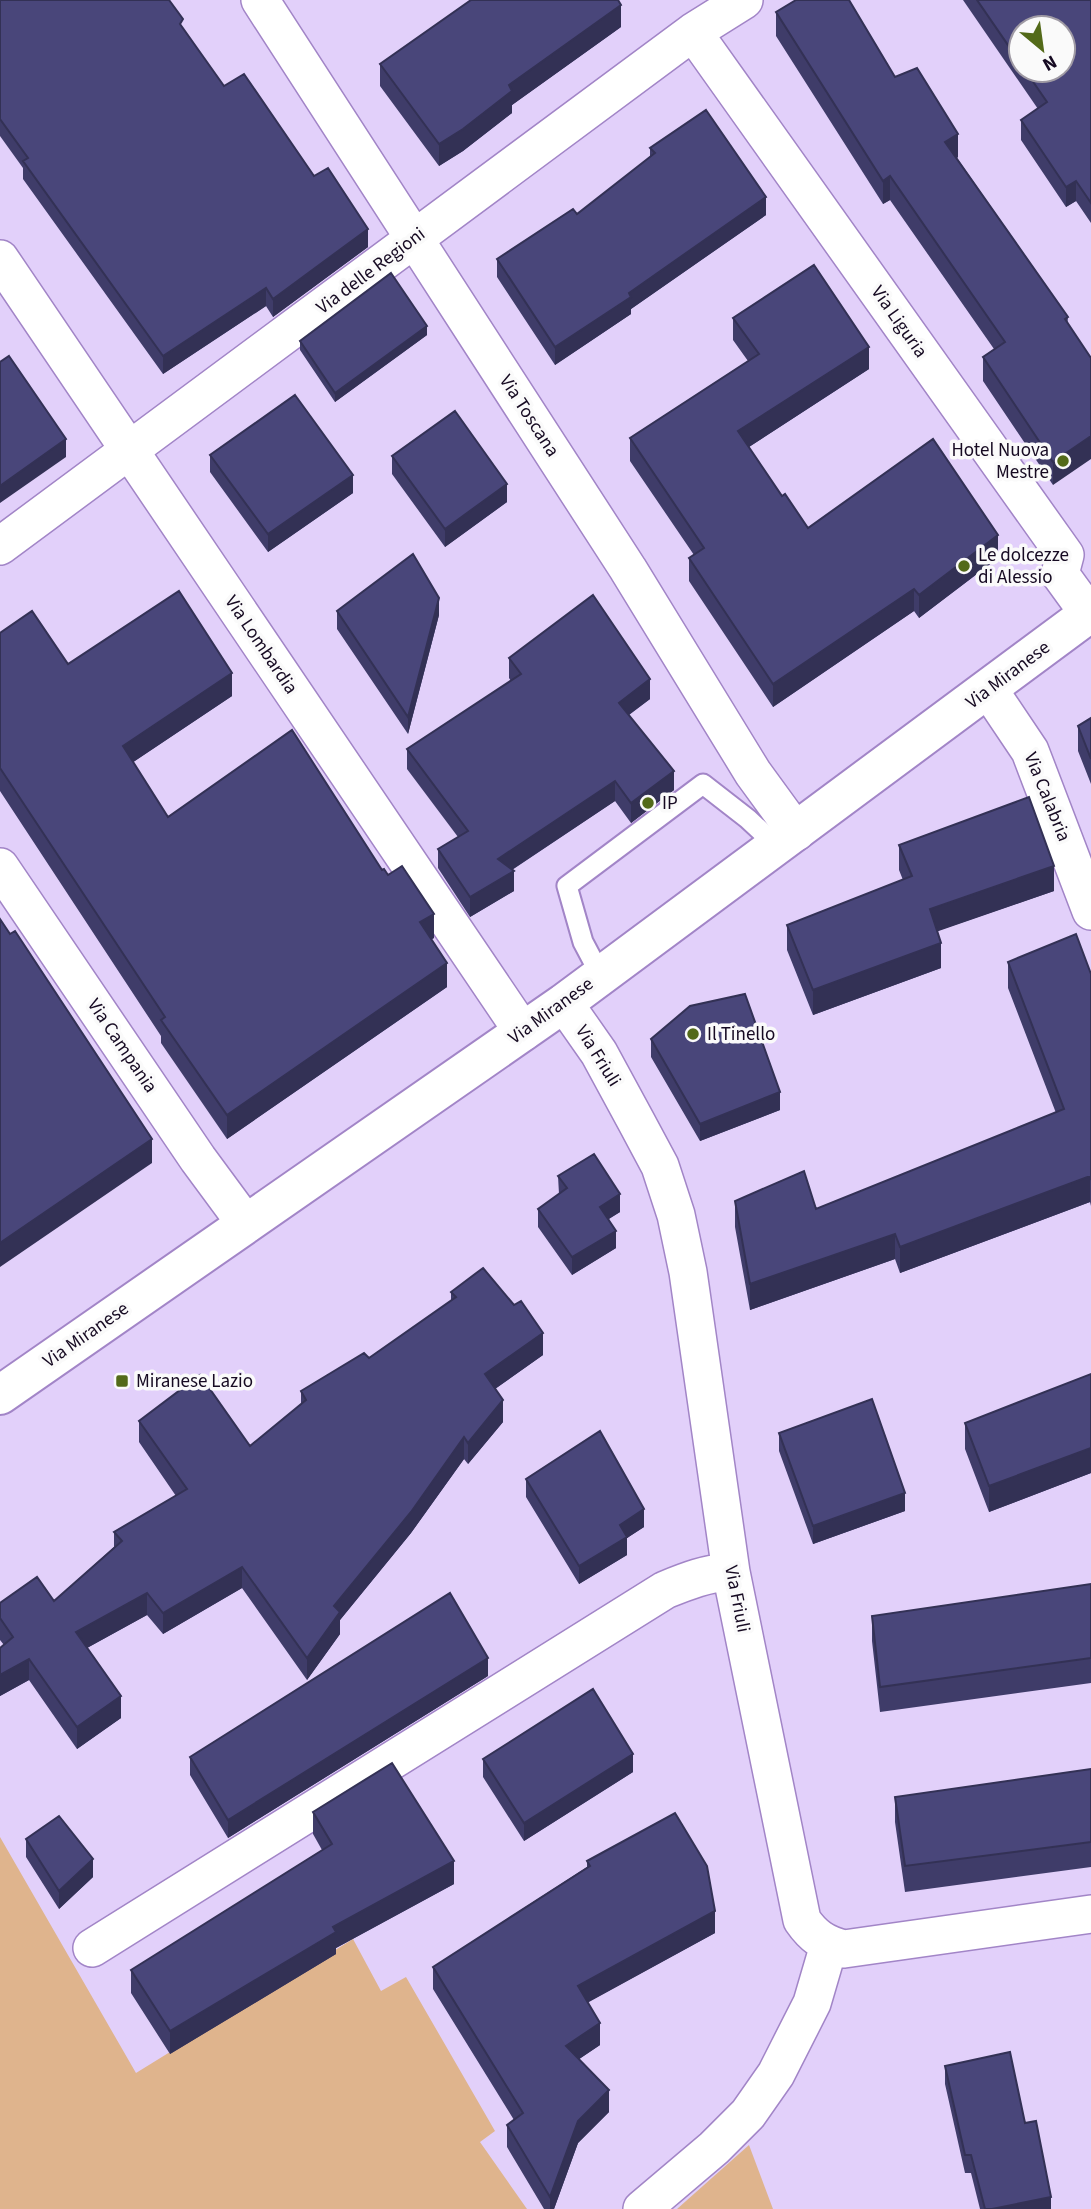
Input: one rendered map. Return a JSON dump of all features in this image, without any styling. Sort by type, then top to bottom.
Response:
[{"type":"street","name":"Via Toscana","points":[[260,0],[628,569],[753,773],[787,839]]},
{"type":"street","name":"Via delle Regioni","points":[[0,546],[693,32],[744,0]]},
{"type":"street","name":"Via Liguria","points":[[693,32],[1065,555],[1060,574],[1090,613]]},
{"type":"street","name":"Via Lombardia","points":[[0,259],[523,1032]]},
{"type":"street","name":"Via Miranese","points":[[0,1395],[564,1003],[1090,613]]},
{"type":"street","name":"Via Calabria","points":[[989,690],[1030,751],[1091,911]]},
{"type":"street","name":"Via Campania","points":[[0,867],[198,1159],[246,1224]]},
{"type":"street","name":"Via Friuli","points":[[564,1003],[599,1053],[637,1122],[660,1166],[676,1216],[688,1272],[732,1572],[802,1920],[812,1934],[829,1945]]},
{"type":"street","points":[[92,1948],[656,1596],[692,1579],[732,1572]]},
{"type":"street","points":[[642,2209],[714,2148],[748,2114],[776,2074],[798,2034],[812,2003],[829,1945],[844,1949],[880,1945],[1091,1914]]},
{"type":"lane","points":[[601,976],[583,942],[567,886],[703,784],[748,819],[787,839]]},
{"type":"shaded area","points":[[0,1837],[136,2073],[353,1939],[381,1991],[406,1977],[495,2131],[480,2142],[527,2209],[0,2209]]},
{"type":"shaded area","points":[[749,2145],[773,2209],[677,2209]]},
{"type":"building","points":[[0,0],[169,0],[183,19],[180,24],[224,86],[244,74],[314,176],[328,168],[368,229],[273,299],[266,288],[163,356],[23,161],[28,158],[0,119]]},
{"type":"building","points":[[471,0],[618,0],[621,5],[509,85],[512,91],[439,144],[380,64]]},
{"type":"building","points":[[796,0],[849,0],[895,77],[917,68],[958,134],[945,142],[1068,317],[1065,319],[1091,358],[1091,436],[1053,462],[983,357],[1005,342],[890,176],[883,181],[776,12]]},
{"type":"building","points":[[977,0],[1091,0],[1091,203],[1076,181],[1066,187],[1021,120],[1047,102],[1035,84],[1077,84],[1077,14],[1007,14],[1007,44]]},
{"type":"building","points":[[706,110],[766,197],[629,293],[631,297],[555,347],[497,259],[573,209],[577,214],[655,153],[650,148]]},
{"type":"building","points":[[814,265],[869,347],[738,431],[782,496],[785,494],[808,528],[933,439],[998,535],[919,595],[914,589],[773,684],[689,558],[704,548],[630,438],[759,354],[733,318]]},
{"type":"building","points":[[391,273],[427,326],[335,393],[300,341]]},
{"type":"building","points":[[9,356],[66,439],[0,486],[0,362]]},
{"type":"building","points":[[295,395],[353,475],[268,534],[210,455]]},
{"type":"building","points":[[455,411],[507,484],[445,529],[392,456]]},
{"type":"building","points":[[413,554],[439,598],[408,717],[337,611]]},
{"type":"building","points":[[179,591],[232,673],[123,746],[168,817],[292,730],[382,870],[388,875],[402,866],[434,914],[420,922],[447,963],[227,1115],[161,1020],[165,1017],[0,768],[0,633],[32,611],[68,664]]},
{"type":"building","points":[[593,595],[650,679],[619,703],[674,771],[631,803],[615,781],[498,859],[514,871],[470,897],[438,849],[468,831],[407,749],[521,674],[509,658]]},
{"type":"building","points":[[1091,718],[1091,759],[1078,726]]},
{"type":"building","points":[[1029,797],[1054,866],[930,909],[941,943],[813,990],[787,925],[912,876],[899,845]]},
{"type":"building","points":[[0,919],[10,934],[15,931],[152,1139],[0,1243]]},
{"type":"building","points":[[1076,934],[1091,974],[1091,1180],[1090,1176],[900,1247],[895,1234],[750,1284],[735,1201],[804,1171],[816,1209],[1064,1109],[1008,962]]},
{"type":"building","points":[[745,994],[780,1092],[700,1124],[651,1039],[690,1006]]},
{"type":"building","points":[[594,1154],[620,1194],[600,1207],[616,1231],[572,1257],[538,1209],[567,1188],[558,1176]]},
{"type":"building","points":[[483,1268],[514,1305],[521,1301],[543,1333],[485,1374],[503,1400],[468,1443],[464,1437],[411,1512],[334,1606],[340,1612],[307,1658],[242,1567],[163,1613],[147,1593],[76,1632],[121,1696],[77,1727],[29,1659],[0,1675],[0,1648],[13,1637],[0,1618],[0,1603],[37,1577],[54,1601],[122,1541],[114,1532],[187,1489],[139,1421],[200,1375],[250,1446],[306,1400],[301,1391],[364,1353],[369,1358],[456,1297],[451,1292]]},
{"type":"building","points":[[1091,1374],[1091,1448],[989,1486],[965,1423]]},
{"type":"building","points":[[872,1399],[905,1493],[813,1526],[779,1433]]},
{"type":"building","points":[[600,1431],[644,1509],[620,1525],[627,1537],[579,1566],[526,1479]]},
{"type":"building","points":[[1091,1584],[1091,1658],[880,1687],[872,1616]]},
{"type":"building","points":[[450,1593],[488,1658],[228,1820],[190,1757]]},
{"type":"building","points":[[593,1689],[633,1754],[524,1823],[483,1759]]},
{"type":"building","points":[[392,1763],[454,1861],[333,1927],[336,1932],[170,2031],[131,1970],[332,1844],[313,1812]]},
{"type":"building","points":[[1091,1769],[1091,1842],[905,1866],[895,1797]]},
{"type":"building","points":[[675,1813],[707,1866],[715,1911],[578,1986],[600,2023],[566,2046],[609,2090],[578,2121],[550,2197],[507,2125],[523,2113],[433,1967],[590,1866],[587,1861]]},
{"type":"building","points":[[59,1816],[93,1859],[59,1891],[26,1839]]},
{"type":"building","points":[[1010,2052],[1025,2123],[1036,2121],[1051,2197],[985,2209],[971,2155],[965,2155],[945,2066]]},
{"type":"place","name":"Hotel Nuova Mestre","points":[[1063,461]]},
{"type":"place","name":"Le dolcezze di Alessio","points":[[964,566]]},
{"type":"place","name":"IP","points":[[648,803]]},
{"type":"place","name":"Il Tinello","points":[[693,1034]]},
{"type":"place","name":"Miranese Lazio","points":[[122,1381]]}]
